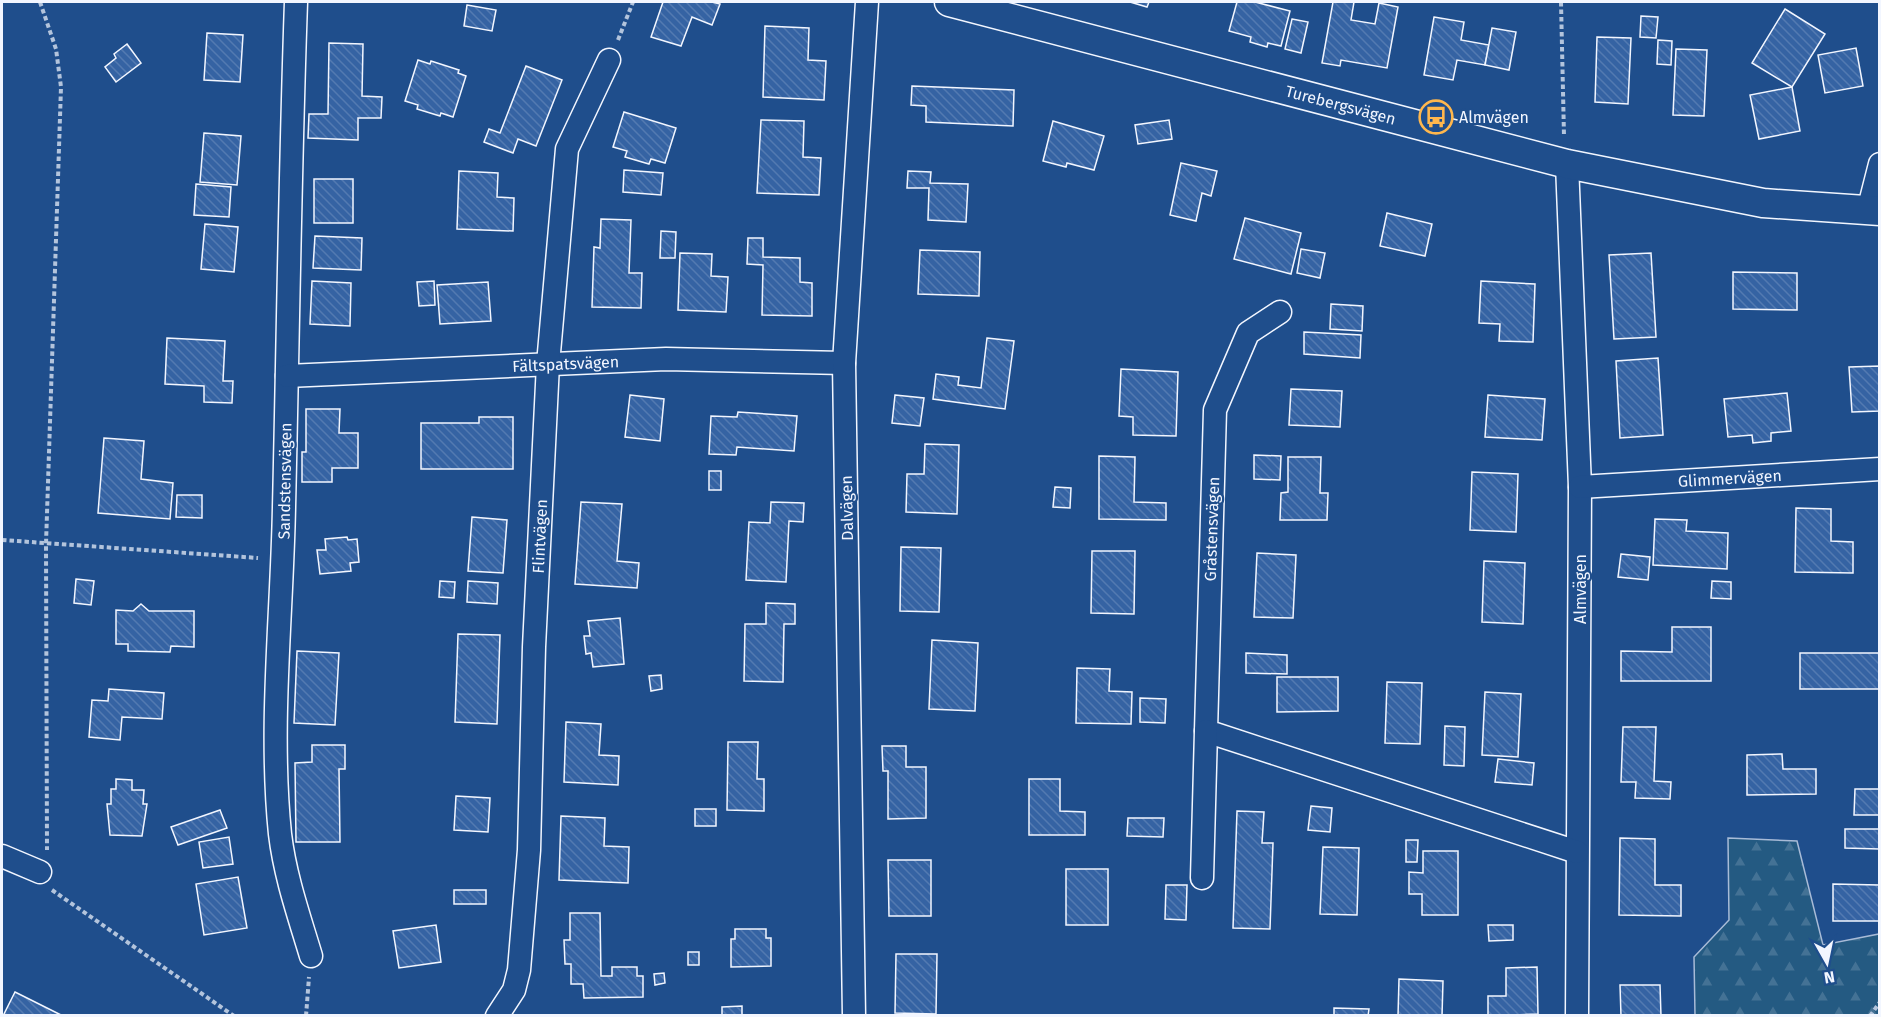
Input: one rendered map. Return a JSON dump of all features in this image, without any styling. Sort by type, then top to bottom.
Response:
[{"type":"street","name":"Sandstensvägen","points":[[296,2],[289,187],[283,560],[276,735],[280,835],[293,896],[311,956]]},
{"type":"street","name":"Dalvägen","points":[[854,1016],[844,363],[867,2]]},
{"type":"street","name":"Turebergsvägen","points":[[949,2],[1763,203],[1874,211]]},
{"type":"street","name":"Flintvägen","points":[[497,1016],[514,990],[519,970],[529,850],[534,647],[548,364],[567,149],[609,60]]},
{"type":"street","name":"Almvägen","points":[[1565,154],[1580,487],[1577,1016]]},
{"type":"street","points":[[1874,211],[1880,164]]},
{"type":"street","name":"Gråstensvägen","points":[[1202,878],[1215,410],[1248,333],[1280,312]]},
{"type":"street","name":"Fältspatsvägen","points":[[287,376],[666,359],[844,363]]},
{"type":"street","name":"Glimmervägen","points":[[1580,487],[1880,469]]},
{"type":"street","points":[[1206,731],[1577,852]]},
{"type":"street","points":[[2,856],[45,870]]},
{"type":"path","points":[[40,2],[56,49],[61,87],[45,544],[45,870],[234,1016]]},
{"type":"path","points":[[609,60],[633,2]]},
{"type":"path","points":[[1561,2],[1565,154]]},
{"type":"path","points":[[2,540],[283,560]]},
{"type":"path","points":[[306,1016],[311,956]]},
{"type":"path","points":[[1870,1016],[1880,1002]]},
{"type":"green space","points":[[1728,838],[1797,841],[1823,945],[1879,934],[1879,1015],[1695,1015],[1694,957],[1729,920]]},
{"type":"building","points":[[663,2],[720,4],[712,25],[692,17],[681,46],[651,37]]},
{"type":"building","points":[[1130,2],[1149,2],[1147,7]]},
{"type":"building","points":[[1237,2],[1255,2],[1290,11],[1281,46],[1268,43],[1267,47],[1250,42],[1251,37],[1229,31]]},
{"type":"building","points":[[1333,2],[1354,2],[1351,20],[1375,24],[1379,3],[1398,7],[1387,68],[1341,60],[1340,66],[1322,63]]},
{"type":"building","points":[[467,5],[496,10],[492,31],[464,26]]},
{"type":"building","points":[[1785,9],[1825,34],[1792,87],[1752,63]]},
{"type":"building","points":[[1641,16],[1658,17],[1656,38],[1640,37]]},
{"type":"building","points":[[1434,17],[1464,22],[1461,40],[1489,45],[1485,65],[1457,60],[1453,80],[1424,75]]},
{"type":"building","points":[[1292,19],[1308,22],[1301,53],[1285,49]]},
{"type":"building","points":[[765,26],[809,28],[808,60],[826,61],[824,100],[763,97]]},
{"type":"building","points":[[1492,28],[1516,32],[1509,70],[1485,65]]},
{"type":"building","points":[[207,33],[243,35],[240,82],[204,80]]},
{"type":"building","points":[[1597,37],[1631,38],[1628,104],[1595,102]]},
{"type":"building","points":[[1658,40],[1672,41],[1671,65],[1657,64]]},
{"type":"building","points":[[329,43],[363,44],[362,96],[382,97],[381,118],[358,118],[358,140],[308,138],[309,114],[328,114]]},
{"type":"building","points":[[127,44],[141,63],[116,82],[105,67],[116,58],[114,54]]},
{"type":"building","points":[[1856,48],[1863,86],[1825,93],[1818,55]]},
{"type":"building","points":[[1676,49],[1707,50],[1704,116],[1673,115]]},
{"type":"building","points":[[418,60],[430,64],[431,61],[459,70],[458,73],[466,76],[453,117],[441,113],[440,116],[417,109],[418,105],[405,101]]},
{"type":"building","points":[[526,66],[562,80],[536,146],[518,139],[513,153],[484,142],[489,129],[500,133]]},
{"type":"building","points":[[912,86],[1014,90],[1013,126],[926,122],[926,106],[911,105]]},
{"type":"building","points":[[1792,87],[1800,131],[1759,139],[1750,95]]},
{"type":"building","points":[[624,112],[676,128],[665,163],[651,159],[649,164],[625,157],[627,151],[613,147]]},
{"type":"building","points":[[761,120],[804,121],[803,157],[821,158],[819,195],[757,193]]},
{"type":"building","points":[[1169,120],[1172,139],[1138,144],[1135,125]]},
{"type":"building","points":[[1053,121],[1104,136],[1094,170],[1067,163],[1066,167],[1043,161]]},
{"type":"building","points":[[204,133],[241,136],[237,185],[200,182]]},
{"type":"building","points":[[1181,163],[1217,171],[1211,196],[1202,193],[1196,221],[1170,215]]},
{"type":"building","points":[[624,170],[663,173],[661,195],[623,192]]},
{"type":"building","points":[[459,171],[498,173],[497,197],[514,198],[513,231],[457,229]]},
{"type":"building","points":[[908,171],[931,172],[930,183],[968,184],[966,222],[928,220],[929,188],[907,188]]},
{"type":"building","points":[[314,179],[353,179],[353,223],[314,223]]},
{"type":"building","points":[[196,184],[231,187],[229,217],[194,215]]},
{"type":"building","points":[[1387,213],[1432,224],[1425,256],[1380,246]]},
{"type":"building","points":[[1245,218],[1301,233],[1291,274],[1234,259]]},
{"type":"building","points":[[601,219],[631,220],[629,273],[642,273],[641,308],[592,307],[594,247],[600,248]]},
{"type":"building","points":[[205,224],[238,227],[234,272],[201,269]]},
{"type":"building","points":[[661,231],[676,232],[675,258],[660,258]]},
{"type":"building","points":[[315,236],[362,238],[361,270],[313,268]]},
{"type":"building","points":[[748,238],[763,238],[763,257],[800,258],[800,282],[812,283],[812,316],[762,315],[763,265],[747,264]]},
{"type":"building","points":[[1301,249],[1325,253],[1320,278],[1297,273]]},
{"type":"building","points":[[920,250],[980,252],[979,296],[918,294]]},
{"type":"building","points":[[680,253],[712,254],[711,276],[728,277],[726,312],[678,310]]},
{"type":"building","points":[[1651,253],[1656,337],[1614,339],[1609,255]]},
{"type":"building","points":[[1733,272],[1797,273],[1797,310],[1733,309]]},
{"type":"building","points":[[312,281],[351,283],[350,326],[310,324]]},
{"type":"building","points":[[434,281],[435,305],[419,306],[417,282]]},
{"type":"building","points":[[1481,281],[1535,284],[1533,342],[1499,341],[1500,324],[1479,323]]},
{"type":"building","points":[[488,282],[491,321],[440,324],[437,285]]},
{"type":"building","points":[[1331,304],[1363,306],[1362,331],[1330,329]]},
{"type":"building","points":[[1304,332],[1361,335],[1360,358],[1304,354]]},
{"type":"building","points":[[167,338],[225,341],[223,381],[233,381],[232,403],[204,402],[204,386],[165,384]]},
{"type":"building","points":[[987,338],[1014,341],[1005,409],[933,399],[936,374],[959,377],[958,385],[981,388]]},
{"type":"building","points":[[1658,358],[1663,435],[1620,438],[1616,361]]},
{"type":"building","points":[[1880,366],[1880,411],[1852,412],[1849,367]]},
{"type":"building","points":[[1121,369],[1178,372],[1176,436],[1133,435],[1133,417],[1119,416]]},
{"type":"building","points":[[1291,389],[1342,391],[1340,427],[1289,425]]},
{"type":"building","points":[[1787,393],[1791,431],[1771,433],[1771,441],[1753,443],[1752,435],[1728,437],[1724,399]]},
{"type":"building","points":[[630,395],[664,399],[660,441],[625,437]]},
{"type":"building","points":[[895,395],[924,398],[920,426],[892,423]]},
{"type":"building","points":[[1488,395],[1545,399],[1542,440],[1485,437]]},
{"type":"building","points":[[306,409],[340,409],[339,433],[358,433],[358,468],[332,468],[332,482],[302,482],[302,452],[306,452]]},
{"type":"building","points":[[738,412],[797,416],[794,451],[737,447],[736,455],[709,454],[711,416],[737,417]]},
{"type":"building","points":[[479,417],[513,417],[513,469],[421,469],[421,423],[479,423]]},
{"type":"building","points":[[104,438],[144,441],[141,479],[173,483],[170,519],[98,513]]},
{"type":"building","points":[[925,444],[959,445],[957,514],[906,512],[907,474],[924,474]]},
{"type":"building","points":[[1254,455],[1281,456],[1280,480],[1254,479]]},
{"type":"building","points":[[1099,456],[1135,457],[1134,502],[1166,503],[1166,520],[1099,519]]},
{"type":"building","points":[[1288,457],[1321,457],[1320,493],[1328,493],[1327,520],[1280,520],[1281,493],[1288,492]]},
{"type":"building","points":[[709,471],[721,471],[721,490],[709,490]]},
{"type":"building","points":[[1472,472],[1518,474],[1516,532],[1470,530]]},
{"type":"building","points":[[1055,487],[1071,488],[1070,508],[1053,507]]},
{"type":"building","points":[[177,495],[202,495],[202,518],[176,517]]},
{"type":"building","points":[[581,502],[622,504],[617,561],[639,563],[637,588],[575,584]]},
{"type":"building","points":[[771,502],[804,503],[803,522],[789,521],[786,582],[746,580],[749,522],[770,523]]},
{"type":"building","points":[[1796,508],[1831,509],[1831,541],[1853,542],[1853,573],[1795,572]]},
{"type":"building","points":[[472,517],[507,520],[503,573],[468,571]]},
{"type":"building","points":[[1655,519],[1687,520],[1686,531],[1728,533],[1727,569],[1653,565]]},
{"type":"building","points":[[347,537],[348,540],[357,539],[359,562],[350,563],[351,571],[320,574],[317,550],[326,550],[325,539]]},
{"type":"building","points":[[901,547],[941,548],[939,612],[900,611]]},
{"type":"building","points":[[1092,551],[1135,551],[1134,614],[1091,613]]},
{"type":"building","points":[[1257,553],[1296,555],[1293,618],[1254,617]]},
{"type":"building","points":[[1621,554],[1650,557],[1648,580],[1618,577]]},
{"type":"building","points":[[1484,561],[1525,563],[1523,624],[1482,622]]},
{"type":"building","points":[[76,579],[94,581],[91,605],[74,603]]},
{"type":"building","points":[[440,581],[455,582],[454,598],[439,597]]},
{"type":"building","points":[[468,581],[498,583],[497,604],[467,602]]},
{"type":"building","points":[[1712,581],[1731,582],[1731,599],[1711,598]]},
{"type":"building","points":[[766,603],[795,604],[795,624],[784,624],[783,682],[744,681],[745,624],[766,624]]},
{"type":"building","points":[[141,604],[149,611],[194,611],[194,647],[171,646],[170,652],[128,651],[128,644],[116,644],[116,610],[133,611]]},
{"type":"building","points":[[620,618],[624,664],[593,667],[591,653],[586,654],[584,636],[590,636],[588,621]]},
{"type":"building","points":[[1672,627],[1711,627],[1711,681],[1621,681],[1621,651],[1672,652]]},
{"type":"building","points":[[458,634],[500,635],[497,724],[455,722]]},
{"type":"building","points":[[932,640],[978,643],[975,711],[929,709]]},
{"type":"building","points":[[297,651],[339,653],[335,725],[294,723]]},
{"type":"building","points":[[1246,653],[1287,655],[1287,674],[1246,673]]},
{"type":"building","points":[[1800,653],[1880,653],[1880,689],[1800,689]]},
{"type":"building","points":[[1077,668],[1110,669],[1109,691],[1132,692],[1131,724],[1076,723]]},
{"type":"building","points":[[661,675],[662,689],[651,691],[649,676]]},
{"type":"building","points":[[1277,677],[1338,677],[1338,711],[1277,712]]},
{"type":"building","points":[[1387,682],[1422,683],[1420,744],[1385,743]]},
{"type":"building","points":[[109,689],[164,693],[162,719],[122,717],[120,740],[89,737],[92,700],[108,701]]},
{"type":"building","points":[[1485,692],[1521,694],[1518,757],[1482,755]]},
{"type":"building","points":[[1140,698],[1166,699],[1165,723],[1140,722]]},
{"type":"building","points":[[566,722],[601,724],[599,755],[619,756],[618,785],[564,782]]},
{"type":"building","points":[[1445,726],[1465,727],[1464,766],[1444,765]]},
{"type":"building","points":[[1623,727],[1656,727],[1654,781],[1671,782],[1670,799],[1635,798],[1636,782],[1621,782]]},
{"type":"building","points":[[728,742],[758,742],[757,779],[764,779],[764,811],[727,810]]},
{"type":"building","points":[[312,745],[345,745],[345,769],[339,769],[340,842],[296,842],[295,763],[312,762]]},
{"type":"building","points":[[882,746],[906,746],[906,767],[926,767],[926,818],[888,819],[888,771],[883,771]]},
{"type":"building","points":[[1782,754],[1783,769],[1816,769],[1816,794],[1747,795],[1747,755]]},
{"type":"building","points":[[1498,759],[1534,763],[1532,785],[1495,782]]},
{"type":"building","points":[[116,779],[132,780],[132,790],[144,790],[143,804],[147,804],[142,836],[110,835],[107,804],[111,804],[111,789],[116,789]]},
{"type":"building","points":[[1029,779],[1060,779],[1060,811],[1085,812],[1085,835],[1029,835]]},
{"type":"building","points":[[1855,789],[1880,789],[1880,815],[1854,815]]},
{"type":"building","points":[[456,796],[490,798],[488,832],[454,830]]},
{"type":"building","points":[[1311,806],[1332,808],[1330,832],[1308,830]]},
{"type":"building","points":[[695,809],[716,809],[716,826],[695,826]]},
{"type":"building","points":[[220,810],[227,828],[178,845],[171,827]]},
{"type":"building","points":[[1237,811],[1264,812],[1262,843],[1273,843],[1270,929],[1233,928]]},
{"type":"building","points":[[561,816],[605,818],[604,846],[629,847],[628,883],[559,880]]},
{"type":"building","points":[[1128,818],[1164,818],[1163,837],[1127,836]]},
{"type":"building","points":[[1845,829],[1879,829],[1879,849],[1845,848]]},
{"type":"building","points":[[229,837],[233,864],[203,868],[199,842]]},
{"type":"building","points":[[1620,838],[1655,839],[1655,885],[1681,885],[1681,916],[1619,915]]},
{"type":"building","points":[[1406,840],[1418,840],[1417,862],[1406,862]]},
{"type":"building","points":[[1323,847],[1359,848],[1357,915],[1320,914]]},
{"type":"building","points":[[1423,851],[1458,851],[1458,915],[1422,915],[1422,894],[1409,894],[1409,872],[1423,873]]},
{"type":"building","points":[[888,860],[931,860],[931,916],[889,916]]},
{"type":"building","points":[[1066,869],[1108,869],[1108,925],[1066,925]]},
{"type":"building","points":[[238,877],[247,928],[204,935],[196,884]]},
{"type":"building","points":[[1833,884],[1879,885],[1879,921],[1833,921]]},
{"type":"building","points":[[1166,885],[1187,885],[1186,920],[1165,919]]},
{"type":"building","points":[[454,890],[486,890],[486,904],[454,904]]},
{"type":"building","points":[[570,913],[600,913],[601,976],[612,976],[612,967],[637,967],[637,976],[643,976],[643,997],[584,998],[583,984],[571,984],[571,964],[565,964],[564,940],[570,940]]},
{"type":"building","points":[[436,925],[441,962],[399,968],[393,931]]},
{"type":"building","points":[[1488,925],[1513,925],[1513,940],[1489,941]]},
{"type":"building","points":[[735,929],[766,929],[766,938],[771,938],[771,966],[731,967],[731,939],[735,939]]},
{"type":"building","points":[[688,952],[699,952],[699,965],[688,965]]},
{"type":"building","points":[[896,954],[937,954],[936,1014],[895,1013]]},
{"type":"building","points":[[1537,967],[1538,1014],[1488,1016],[1488,996],[1506,996],[1506,968]]},
{"type":"building","points":[[664,973],[665,983],[655,985],[654,974]]},
{"type":"building","points":[[1399,979],[1443,981],[1442,1016],[1398,1016]]},
{"type":"building","points":[[1620,985],[1660,985],[1661,1016],[1621,1016]]},
{"type":"building","points":[[15,992],[63,1016],[3,1016]]},
{"type":"building","points":[[742,1006],[742,1016],[722,1016],[722,1007]]},
{"type":"building","points":[[1334,1008],[1369,1009],[1368,1016],[1334,1016]]},
{"type":"place","name":"Almvägen","points":[[1436,117]]}]
